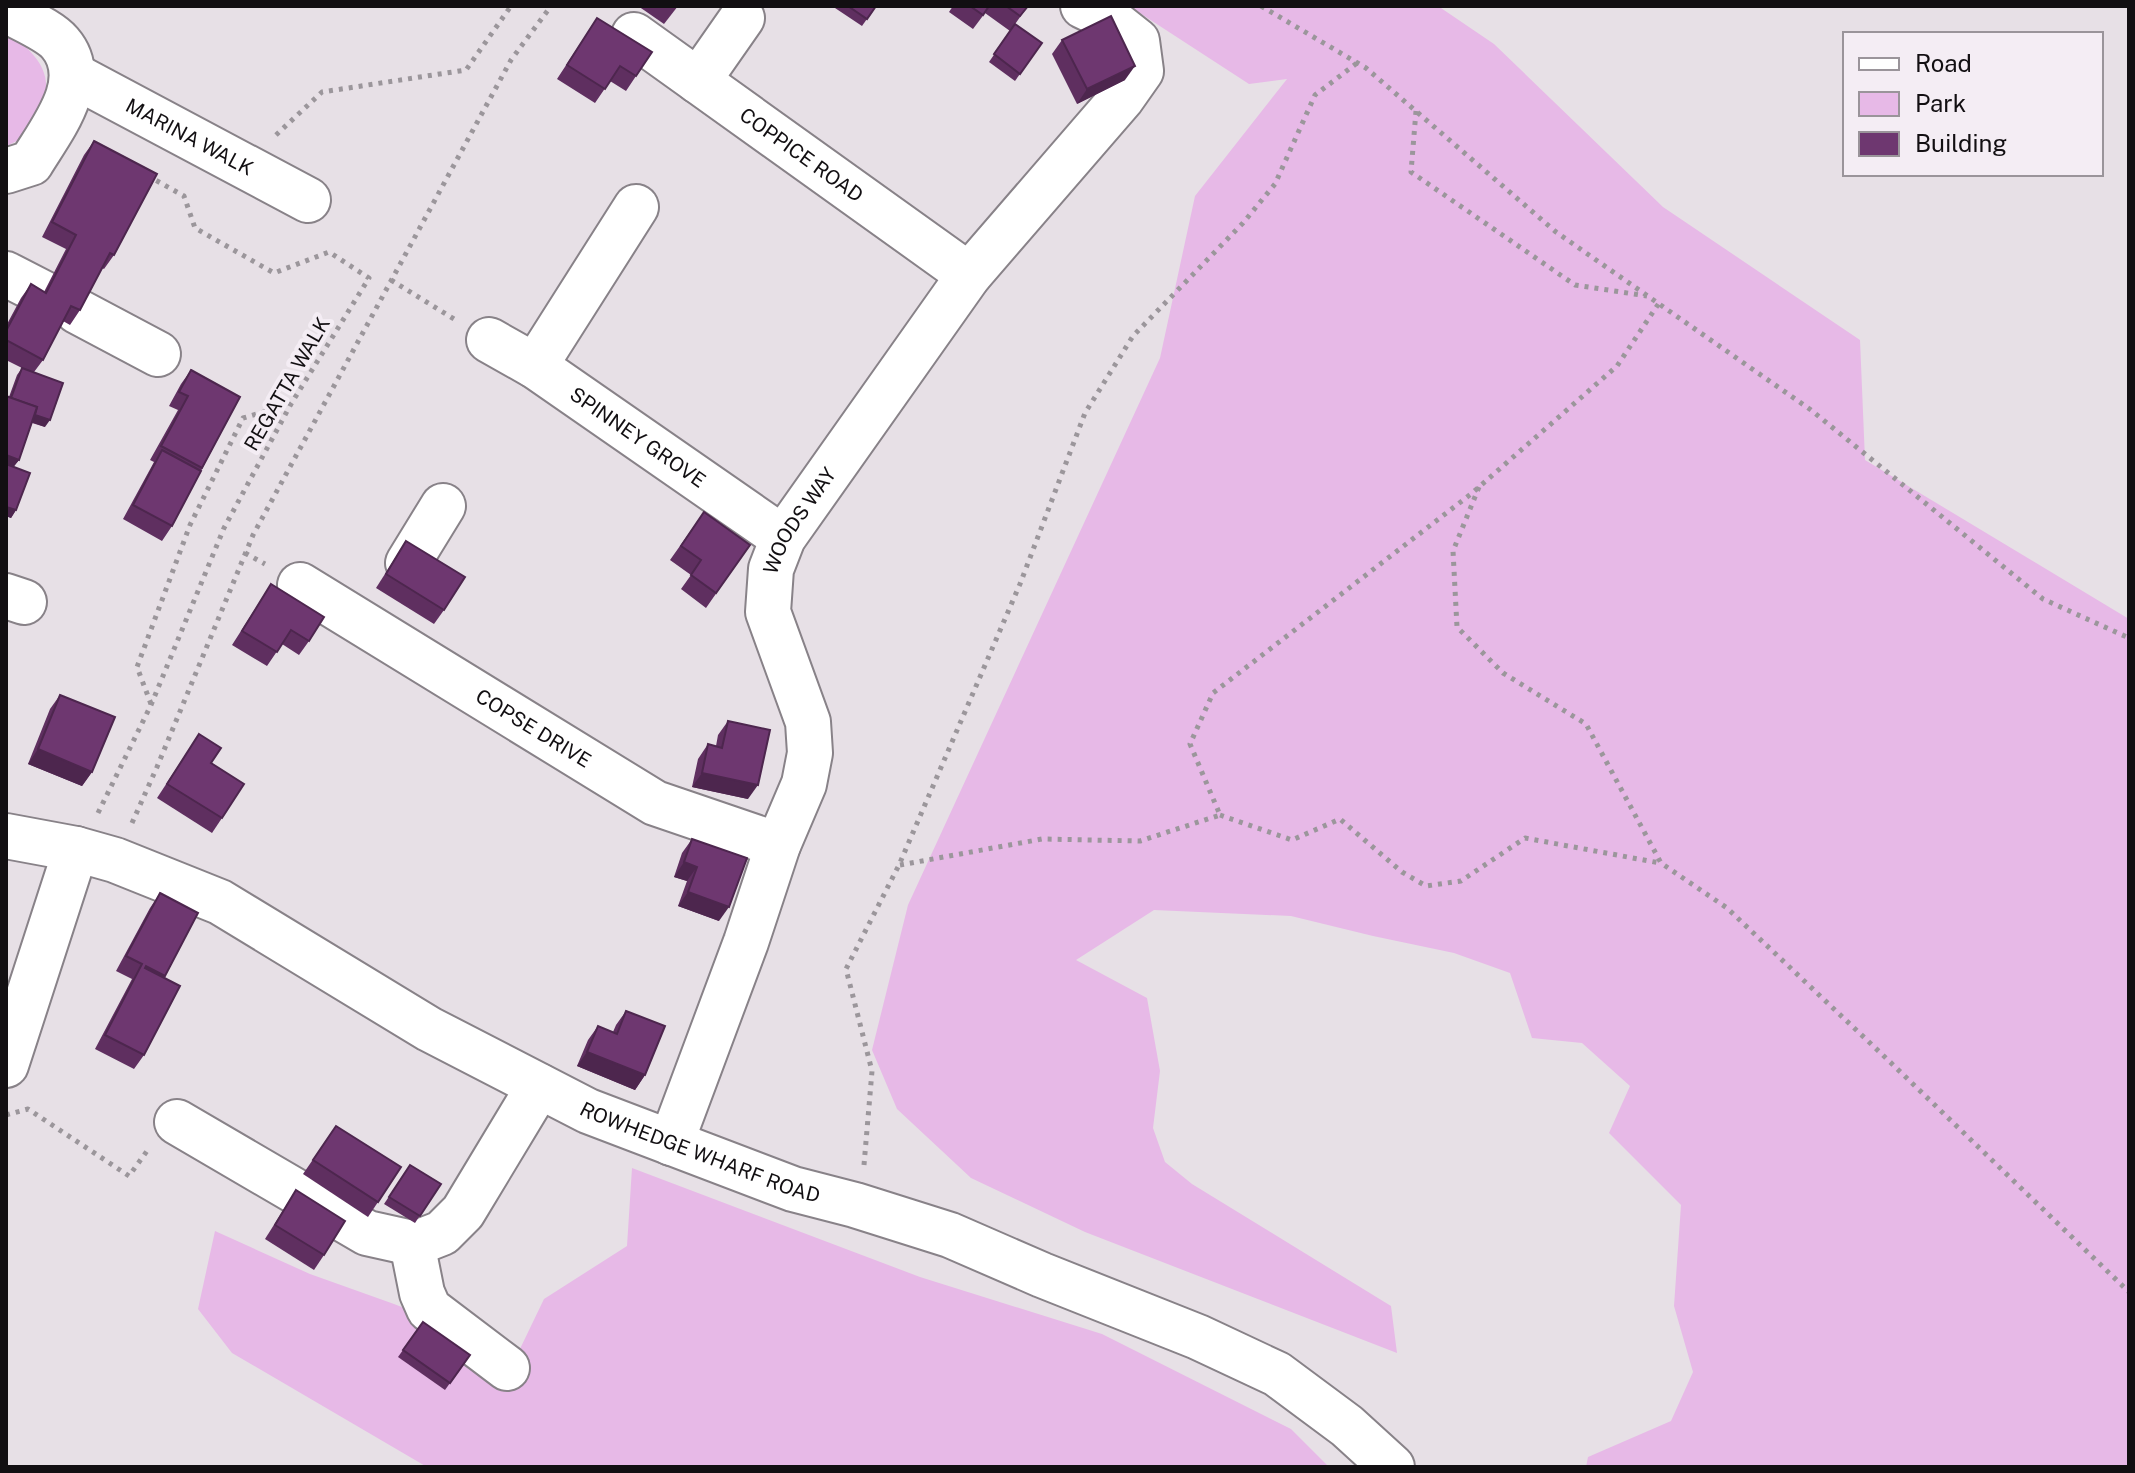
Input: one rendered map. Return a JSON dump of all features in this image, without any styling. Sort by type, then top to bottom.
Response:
[{"type":"street","name":"WOODS WAY","points":[[671,1143],[746,942],[778,845],[804,784],[810,753],[808,722],[768,612],[771,569],[783,538],[969,275],[1122,98],[1141,71],[1137,41],[1108,18],[1083,6]]},
{"type":"street","points":[[6,10],[60,42],[70,59],[73,75],[69,97],[31,163],[7,174]]},
{"type":"street","points":[[698,81],[742,18]]},
{"type":"street","name":"COPPICE ROAD","points":[[634,35],[969,275]]},
{"type":"street","name":"MARINA WALK","points":[[73,75],[308,200]]},
{"type":"street","points":[[535,366],[636,207]]},
{"type":"street","points":[[42,293],[158,354]]},
{"type":"street","name":"SPINNEY GROVE","points":[[489,340],[535,366],[783,538]]},
{"type":"street","points":[[389,595],[443,506]]},
{"type":"street","name":"COPSE DRIVE","points":[[300,585],[389,595],[655,803],[778,845]]},
{"type":"street","name":"ROWHEDGE WHARF ROAD","points":[[6,836],[96,855],[220,902],[429,1029],[588,1111],[793,1189],[950,1235],[1198,1337],[1277,1374],[1347,1426],[1392,1467]]},
{"type":"street","points":[[6,1065],[96,855]]},
{"type":"street","points":[[177,1122],[367,1233],[412,1243],[442,1233],[463,1212],[539,1086]]},
{"type":"street","points":[[412,1243],[422,1293],[429,1309],[507,1368]]},
{"type":"path","points":[[243,165],[322,92],[466,70],[511,6]]},
{"type":"path","points":[[96,855],[157,767],[253,535],[511,60],[551,6]]},
{"type":"path","points":[[1261,6],[1366,68],[1556,232],[1811,410],[2043,599],[2129,638]]},
{"type":"path","points":[[855,1205],[865,1161],[872,1071],[846,969],[899,865],[1020,584],[1085,413],[1133,336],[1243,223],[1275,184],[1315,95],[1357,63]]},
{"type":"path","points":[[1416,111],[1411,172],[1575,285],[1648,296]]},
{"type":"path","name":"REGATTA WALK","points":[[96,855],[107,798],[151,705],[224,528],[291,404],[369,278],[329,252],[274,273],[195,228],[184,196],[145,175]]},
{"type":"path","points":[[391,280],[489,340]]},
{"type":"path","points":[[1220,815],[1190,744],[1213,693],[1479,487],[1617,366],[1659,303]]},
{"type":"path","points":[[151,705],[137,667],[190,525],[243,418],[291,404]]},
{"type":"path","points":[[1479,487],[1453,551],[1457,627],[1503,673],[1586,724],[1661,863]]},
{"type":"path","points":[[899,865],[1042,839],[1140,841],[1220,815],[1292,840],[1340,819],[1402,872],[1426,886],[1461,881],[1525,838],[1661,863],[1727,908],[2129,1292]]},
{"type":"path","points":[[6,1115],[28,1109],[129,1176],[157,1138],[177,1122]]},
{"type":"green space","points":[[1129,6],[1438,6],[1494,44],[1663,207],[1860,340],[1865,460],[2129,619],[2129,1467],[1586,1467],[1588,1457],[1671,1421],[1693,1372],[1674,1306],[1681,1205],[1609,1133],[1630,1086],[1582,1043],[1532,1038],[1510,973],[1454,953],[1291,916],[1154,910],[1076,960],[1147,998],[1160,1071],[1153,1128],[1165,1162],[1192,1184],[1391,1306],[1397,1353],[1085,1232],[971,1178],[897,1109],[872,1050],[908,905],[1160,358],[1195,196],[1287,79],[1249,84]]},
{"type":"green space","points":[[6,32],[23,44],[37,60],[46,88],[43,103],[24,135],[6,146]]},
{"type":"green space","points":[[632,1168],[920,1277],[1102,1334],[1291,1429],[1329,1467],[427,1467],[232,1353],[198,1309],[215,1231],[310,1274],[518,1353],[544,1299],[627,1246]]},
{"type":"building","points":[[848,6],[876,6],[867,19]]},
{"type":"building","points":[[970,6],[989,6],[983,15]]},
{"type":"building","points":[[1006,6],[1028,6],[1020,16]]},
{"type":"building","points":[[1111,16],[1135,66],[1087,89],[1062,40]]},
{"type":"building","points":[[597,18],[652,52],[636,76],[620,66],[605,89],[567,65]]},
{"type":"building","points":[[1015,24],[1042,43],[1020,74],[994,54]]},
{"type":"building","points":[[94,141],[157,174],[114,255],[110,253],[80,310],[71,306],[43,360],[6,340],[6,331],[31,284],[46,293],[76,235],[52,222]]},
{"type":"building","points":[[22,368],[63,383],[50,420],[35,415],[37,407],[11,398]]},
{"type":"building","points":[[191,370],[240,397],[202,468],[161,446],[188,396],[179,392]]},
{"type":"building","points":[[6,396],[37,407],[19,460],[6,455]]},
{"type":"building","points":[[162,450],[201,471],[172,526],[133,505]]},
{"type":"building","points":[[6,464],[30,473],[16,510],[6,507]]},
{"type":"building","points":[[704,512],[750,545],[716,593],[691,575],[701,560],[681,546]]},
{"type":"building","points":[[406,541],[465,577],[444,610],[386,574]]},
{"type":"building","points":[[271,584],[324,617],[309,641],[291,630],[277,652],[242,631]]},
{"type":"building","points":[[60,695],[115,717],[92,772],[38,749]]},
{"type":"building","points":[[728,721],[770,730],[758,785],[702,773],[708,744],[722,748]]},
{"type":"building","points":[[199,734],[221,748],[211,763],[244,784],[222,818],[167,784]]},
{"type":"building","points":[[692,839],[747,858],[729,907],[688,892],[697,867],[684,862]]},
{"type":"building","points":[[160,893],[198,913],[165,976],[145,968],[180,986],[144,1055],[105,1035],[142,964],[126,956]]},
{"type":"building","points":[[626,1011],[665,1026],[645,1075],[587,1052],[598,1026],[617,1034]]},
{"type":"building","points":[[336,1126],[401,1167],[378,1202],[313,1160]]},
{"type":"building","points":[[410,1165],[441,1184],[420,1216],[389,1197]]},
{"type":"building","points":[[296,1190],[345,1221],[324,1255],[275,1225]]},
{"type":"building","points":[[423,1322],[470,1355],[450,1383],[403,1350]]}]
